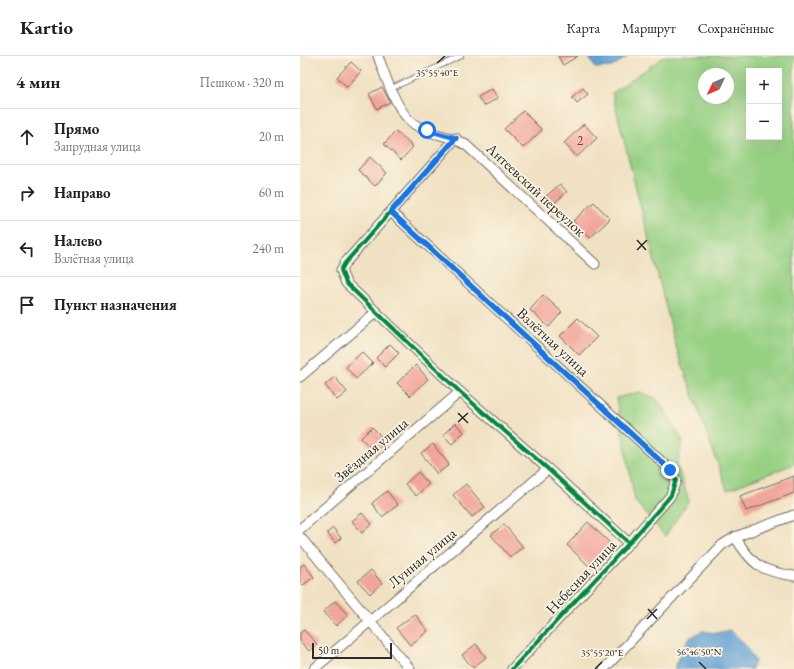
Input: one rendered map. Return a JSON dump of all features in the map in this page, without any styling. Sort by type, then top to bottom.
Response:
[{"type":"street","points":[[378,56],[399,107],[413,124],[427,130],[456,138],[345,263],[341,270],[346,283],[460,392],[548,469],[629,543]]},
{"type":"street","name":"Антеевский переулок","points":[[456,138],[466,145],[595,264]]},
{"type":"street","name":"Взлётная улица","points":[[391,212],[670,470],[676,480],[671,495],[667,500]]},
{"type":"street","points":[[300,377],[376,312]]},
{"type":"street","name":"Звёздная улица","points":[[300,529],[460,392]]},
{"type":"street","name":"Лунная улица","points":[[314,669],[548,469]]},
{"type":"street","name":"Небесная улица","points":[[512,669],[667,500]]},
{"type":"street","points":[[604,669],[722,544],[735,537],[794,515]]},
{"type":"street","points":[[300,537],[410,669]]},
{"type":"street","points":[[735,537],[747,556],[760,568],[778,574],[794,576]]},
{"type":"lane","points":[[390,88],[461,56]]},
{"type":"green space","points":[[665,56],[794,56],[794,464],[727,490],[676,347],[612,93]]},
{"type":"green space","points":[[640,392],[657,399],[683,442],[677,465],[689,501],[665,536],[635,501],[616,398]]},
{"type":"water","points":[[590,56],[628,56],[612,67],[595,68]]},
{"type":"water","points":[[730,630],[743,642],[755,661],[752,669],[674,669],[688,639],[702,631],[717,633]]},
{"type":"building","points":[[558,56],[578,56],[563,65]]},
{"type":"building","points":[[351,62],[361,71],[347,87],[337,77]]},
{"type":"building","points":[[382,87],[390,102],[377,109],[369,94]]},
{"type":"building","points":[[583,88],[588,94],[577,103],[572,97]]},
{"type":"building","points":[[492,89],[498,98],[484,106],[478,97]]},
{"type":"building","points":[[523,111],[542,130],[523,148],[504,129]]},
{"type":"building","points":[[584,124],[597,138],[577,157],[564,143]]},
{"type":"building","points":[[396,131],[413,147],[401,160],[384,144]]},
{"type":"building","points":[[370,157],[387,173],[375,186],[358,170]]},
{"type":"building","points":[[560,184],[567,192],[551,206],[544,198]]},
{"type":"building","points":[[594,202],[610,219],[590,238],[573,221]]},
{"type":"building","points":[[543,295],[562,312],[549,327],[530,310]]},
{"type":"building","points":[[578,318],[597,337],[579,355],[560,336]]},
{"type":"building","points":[[390,344],[399,353],[385,367],[376,358]]},
{"type":"building","points":[[362,352],[373,363],[356,379],[346,367]]},
{"type":"building","points":[[416,365],[428,379],[410,396],[397,383]]},
{"type":"building","points":[[335,377],[347,392],[337,400],[325,385]]},
{"type":"building","points":[[455,423],[464,432],[452,444],[443,435]]},
{"type":"building","points":[[372,427],[386,441],[375,452],[361,438]]},
{"type":"building","points":[[433,444],[449,465],[437,474],[421,453]]},
{"type":"building","points":[[418,472],[429,484],[416,496],[405,484]]},
{"type":"building","points":[[794,476],[794,493],[746,511],[740,496]]},
{"type":"building","points":[[466,484],[485,507],[472,517],[453,495]]},
{"type":"building","points":[[387,491],[398,505],[382,517],[372,503]]},
{"type":"building","points":[[362,513],[372,524],[362,533],[352,521]]},
{"type":"building","points":[[588,522],[613,546],[591,568],[567,545]]},
{"type":"building","points":[[504,524],[523,547],[510,557],[491,535]]},
{"type":"building","points":[[333,528],[341,538],[335,543],[327,533]]},
{"type":"building","points":[[304,564],[314,577],[303,585],[300,582],[300,567]]},
{"type":"building","points":[[371,570],[382,583],[370,594],[358,581]]},
{"type":"building","points":[[335,601],[348,615],[336,626],[323,612]]},
{"type":"building","points":[[415,614],[428,631],[410,645],[396,628]]},
{"type":"building","points":[[304,630],[317,644],[309,651],[300,641],[300,633]]},
{"type":"building","points":[[476,644],[486,657],[473,668],[462,655]]},
{"type":"cycle path","points":[[456,138],[345,263],[341,270],[346,283],[460,392],[548,469],[629,543]]},
{"type":"cycle path","points":[[391,212],[662,462],[670,470],[676,480],[671,495],[667,500],[512,669]]},
{"type":"route","points":[[427,130],[456,138],[391,212],[670,470]]}]
